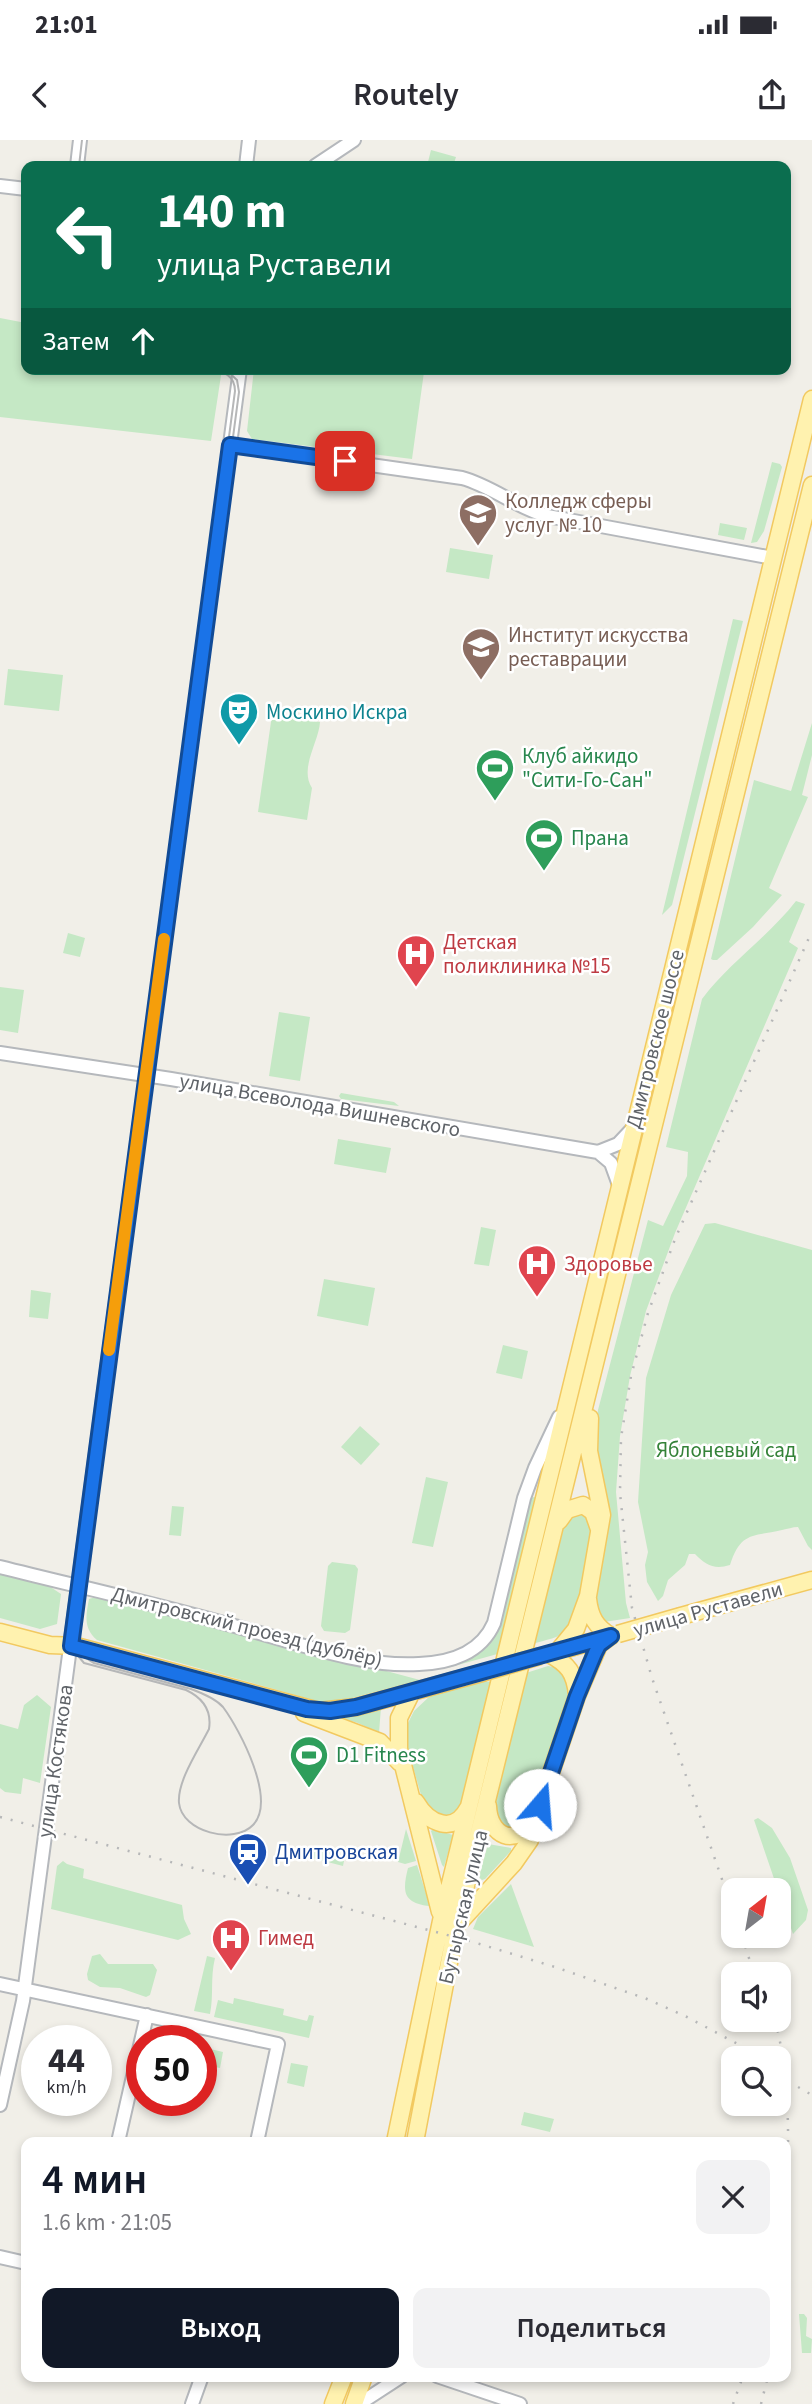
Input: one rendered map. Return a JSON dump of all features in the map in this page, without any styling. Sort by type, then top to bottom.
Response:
[{"type":"main road","name":"Дмитровское шоссе","points":[[501,1679],[812,399]]},
{"type":"main road","name":"Дмитровское шоссе","points":[[519,1673],[812,485]]},
{"type":"main road","points":[[577,1696],[571,1669],[549,1654],[576,1629],[588,1596],[599,1530],[601,1504],[589,1451],[592,1381]]},
{"type":"main road","points":[[552,1539],[566,1510],[579,1505],[593,1512],[599,1530]]},
{"type":"main road","name":"улица Руставели","points":[[283,1703],[330,1711],[356,1707],[812,1580]]},
{"type":"main road","points":[[588,1596],[593,1621],[601,1630],[615,1635]]},
{"type":"main road","points":[[0,1632],[50,1645],[71,1646],[283,1703],[331,1725],[380,1742],[402,1766]]},
{"type":"main road","points":[[412,1692],[402,1708],[398,1727],[402,1766],[438,1899],[448,1924],[523,1852],[530,1840],[577,1696],[599,1645],[615,1635]]},
{"type":"main road","name":"Бутырская улица","points":[[396,2137],[479,1803],[519,1673]]},
{"type":"main road","name":"Бутырская улица","points":[[479,1803],[501,1679]]},
{"type":"main road","points":[[410,1791],[423,1814],[440,1824],[462,1818],[479,1803],[489,1822],[500,1833],[507,1835],[520,1835],[525,1831],[540,1805]]},
{"type":"main road","name":"Бутырская улица","points":[[416,2137],[448,1924]]},
{"type":"main road","points":[[333,2404],[342,2382]]},
{"type":"main road","points":[[356,2404],[362,2382]]},
{"type":"street","points":[[78,161],[80,140]]},
{"type":"street","points":[[247,161],[250,140]]},
{"type":"street","points":[[322,161],[354,140]]},
{"type":"street","points":[[0,186],[21,188]]},
{"type":"street","name":"улица Костякова","points":[[0,2105],[25,1988],[239,375]]},
{"type":"street","points":[[230,445],[462,478],[481,484],[525,508],[547,516],[773,558]]},
{"type":"street","name":"улица Всеволода Вишневского","points":[[0,1053],[146,1075],[598,1152]]},
{"type":"street","points":[[632,1134],[631,1146],[638,1152],[646,1150],[650,1144]]},
{"type":"street","points":[[620,1185],[611,1163],[598,1152],[618,1144],[632,1134]]},
{"type":"street","name":"Дмитровский проезд (дублёр)","points":[[0,1567],[372,1662],[430,1663],[471,1652],[485,1641],[494,1623],[524,1498],[569,1398]]},
{"type":"street","points":[[0,1983],[278,2044],[258,2137]]},
{"type":"street","points":[[119,2137],[147,2015]]},
{"type":"street","points":[[0,2257],[21,2262]]},
{"type":"street","points":[[192,2404],[200,2382]]},
{"type":"street","points":[[356,2404],[396,2382]]},
{"type":"street","points":[[455,2382],[513,2403]]},
{"type":"green space","points":[[431,150],[456,157],[455,161],[428,161]]},
{"type":"green space","points":[[0,318],[21,322],[21,375],[221,375],[211,441],[0,417]]},
{"type":"green space","points":[[253,375],[424,375],[412,459],[252,439],[247,431]]},
{"type":"green space","points":[[772,462],[782,467],[764,531],[757,542],[751,543]]},
{"type":"green space","points":[[720,523],[747,528],[744,540],[718,535]]},
{"type":"green space","points":[[450,548],[493,555],[489,579],[446,572]]},
{"type":"green space","points":[[733,619],[743,621],[672,905],[662,915]]},
{"type":"green space","points":[[8,669],[63,675],[59,711],[4,705]]},
{"type":"green space","points":[[272,715],[320,722],[309,764],[312,788],[307,820],[258,812]]},
{"type":"green space","points":[[812,723],[812,755],[802,795],[808,797],[769,888],[782,895],[753,927],[717,960],[713,960],[711,959],[754,780],[791,791]]},
{"type":"green space","points":[[796,901],[805,904],[789,942],[798,948],[675,1233],[646,1311],[630,1376],[620,1436],[616,1492],[626,1603],[630,1618],[604,1622],[594,1608],[608,1521],[595,1431],[598,1410],[648,1220],[663,1226],[687,1176],[688,1152],[666,1147],[702,999]]},
{"type":"green space","points":[[68,933],[85,938],[80,957],[63,953]]},
{"type":"green space","points":[[0,987],[24,990],[18,1033],[0,1030]]},
{"type":"green space","points":[[279,1012],[310,1017],[300,1081],[269,1076]]},
{"type":"green space","points":[[341,1093],[394,1102],[399,1106],[341,1099]]},
{"type":"green space","points":[[338,1139],[391,1148],[386,1173],[334,1164]]},
{"type":"green space","name":"Яблоневый сад","points":[[715,1223],[812,1250],[812,1550],[798,1527],[749,1537],[739,1546],[730,1565],[711,1566],[695,1554],[689,1554],[685,1565],[668,1580],[663,1596],[658,1601],[647,1582],[645,1565],[648,1552],[638,1502],[646,1378],[671,1295],[705,1224]]},
{"type":"green space","points":[[481,1227],[496,1230],[489,1266],[474,1264]]},
{"type":"green space","points":[[324,1279],[375,1288],[368,1326],[317,1316]]},
{"type":"green space","points":[[31,1290],[51,1293],[48,1319],[29,1317]]},
{"type":"green space","points":[[503,1345],[528,1351],[522,1379],[496,1373]]},
{"type":"green space","points":[[360,1426],[380,1444],[361,1465],[341,1447]]},
{"type":"green space","points":[[426,1477],[448,1482],[433,1547],[412,1543]]},
{"type":"green space","points":[[537,1498],[501,1653],[447,1668],[482,1650],[491,1640],[529,1499]]},
{"type":"green space","points":[[172,1506],[184,1507],[181,1536],[169,1535]]},
{"type":"green space","points":[[578,1509],[592,1522],[586,1578],[579,1606],[565,1632],[533,1644],[564,1519]]},
{"type":"green space","points":[[332,1562],[355,1565],[358,1569],[350,1630],[345,1633],[324,1631],[321,1626],[328,1566]]},
{"type":"green space","points":[[0,1572],[49,1586],[61,1594],[57,1624],[40,1629],[0,1618]]},
{"type":"green space","points":[[102,1595],[420,1680],[337,1702],[317,1701],[97,1640],[89,1631],[87,1610],[89,1599]]},
{"type":"green space","points":[[548,1666],[561,1668],[571,1688],[525,1824],[510,1832],[493,1817],[493,1810],[526,1673]]},
{"type":"green space","points":[[480,1681],[494,1682],[461,1810],[443,1819],[424,1805],[406,1743],[407,1725],[414,1711],[430,1696]]},
{"type":"green space","points":[[37,1695],[51,1707],[40,1783],[23,1778],[21,1794],[5,1792],[0,1788],[0,1724],[18,1729],[24,1705]]},
{"type":"green space","points":[[381,1707],[379,1733],[335,1716]]},
{"type":"green space","points":[[758,1818],[772,1828],[790,1858],[808,1910],[806,1920],[793,1934],[791,1878],[774,1878],[754,1820]]},
{"type":"green space","points":[[406,1829],[416,1861],[405,1864],[398,1862]]},
{"type":"green space","points":[[433,1829],[453,1835],[444,1867],[431,1831]]},
{"type":"green space","points":[[488,1844],[511,1848],[511,1851],[482,1880],[479,1877]]},
{"type":"green space","points":[[314,1848],[345,1856],[343,1866],[312,1858]]},
{"type":"green space","points":[[63,1861],[84,1869],[83,1878],[182,1905],[184,1919],[191,1934],[178,1940],[51,1909],[57,1866]]},
{"type":"green space","points":[[417,1865],[430,1906],[414,1902],[405,1890],[408,1868]]},
{"type":"green space","points":[[511,1884],[534,1947],[473,1929],[478,1917]]},
{"type":"green space","points":[[100,1954],[108,1964],[153,1964],[157,1970],[150,1995],[146,1997],[120,1988],[100,1987],[88,1980],[92,1956]]},
{"type":"green space","points":[[207,1956],[215,1958],[210,2014],[194,2011]]},
{"type":"green space","points":[[234,1998],[284,2009],[283,2015],[307,2021],[309,2015],[314,2016],[309,2038],[214,2017],[218,2000],[233,2004]]},
{"type":"green space","points":[[217,2051],[223,2052],[220,2068],[217,2067]]},
{"type":"green space","points":[[291,2063],[308,2066],[304,2087],[287,2083]]},
{"type":"green space","points":[[524,2112],[554,2119],[550,2132],[521,2125]]},
{"type":"green space","points":[[799,2314],[804,2314],[807,2318],[806,2336],[812,2339],[811,2353],[802,2353]]},
{"type":"tram line","points":[[80,161],[82,140]]},
{"type":"tram line","points":[[228,375],[235,391],[71,1641],[74,1651],[84,1663],[186,1690],[202,1701],[208,1710],[209,1729],[185,1775],[179,1803],[182,1813],[189,1821],[199,1828],[222,1834],[234,1834],[253,1825],[259,1814],[261,1799],[259,1783],[246,1748],[223,1707],[212,1698],[191,1689],[94,1663],[81,1652],[74,1636],[239,392],[237,380],[232,375]]},
{"type":"railway","points":[[722,1878],[652,1678],[632,1608],[620,1493],[621,1438],[631,1376],[648,1313],[675,1239],[812,931]]},
{"type":"railway","points":[[0,1817],[470,1941],[555,1967],[647,1999],[741,2046]]},
{"type":"railway","points":[[746,1948],[750,1962]]},
{"type":"railway","points":[[778,2032],[784,2066],[788,2137]]},
{"type":"railway","points":[[791,2083],[812,2095]]},
{"type":"railway","points":[[733,2404],[741,2382]]},
{"type":"railway","points":[[761,2404],[766,2382]]},
{"type":"slow traffic","points":[[109,1350],[164,939]]},
{"type":"place","name":"Колледж сферы услуг № 10","points":[[478,547]]},
{"type":"place","name":"Институт искусства реставрации","points":[[481,681]]},
{"type":"place","name":"Москино Искра","points":[[239,746]]},
{"type":"place","name":"Клуб айкидо \"Сити-Го-Сан\"","points":[[495,802]]},
{"type":"place","name":"Прана","points":[[544,872]]},
{"type":"place","name":"Детская поликлиника №15","points":[[416,988]]},
{"type":"place","name":"Здоровье","points":[[537,1298]]},
{"type":"place","name":"D1 Fitness","points":[[309,1789]]},
{"type":"place","name":"Дмитровская","points":[[248,1886]]},
{"type":"place","name":"Гимед","points":[[231,1972]]},
{"type":"route","points":[[345,461],[230,445],[71,1646],[307,1709],[330,1711],[356,1707],[611,1636],[599,1645],[595,1653],[577,1696],[540,1805]]}]
